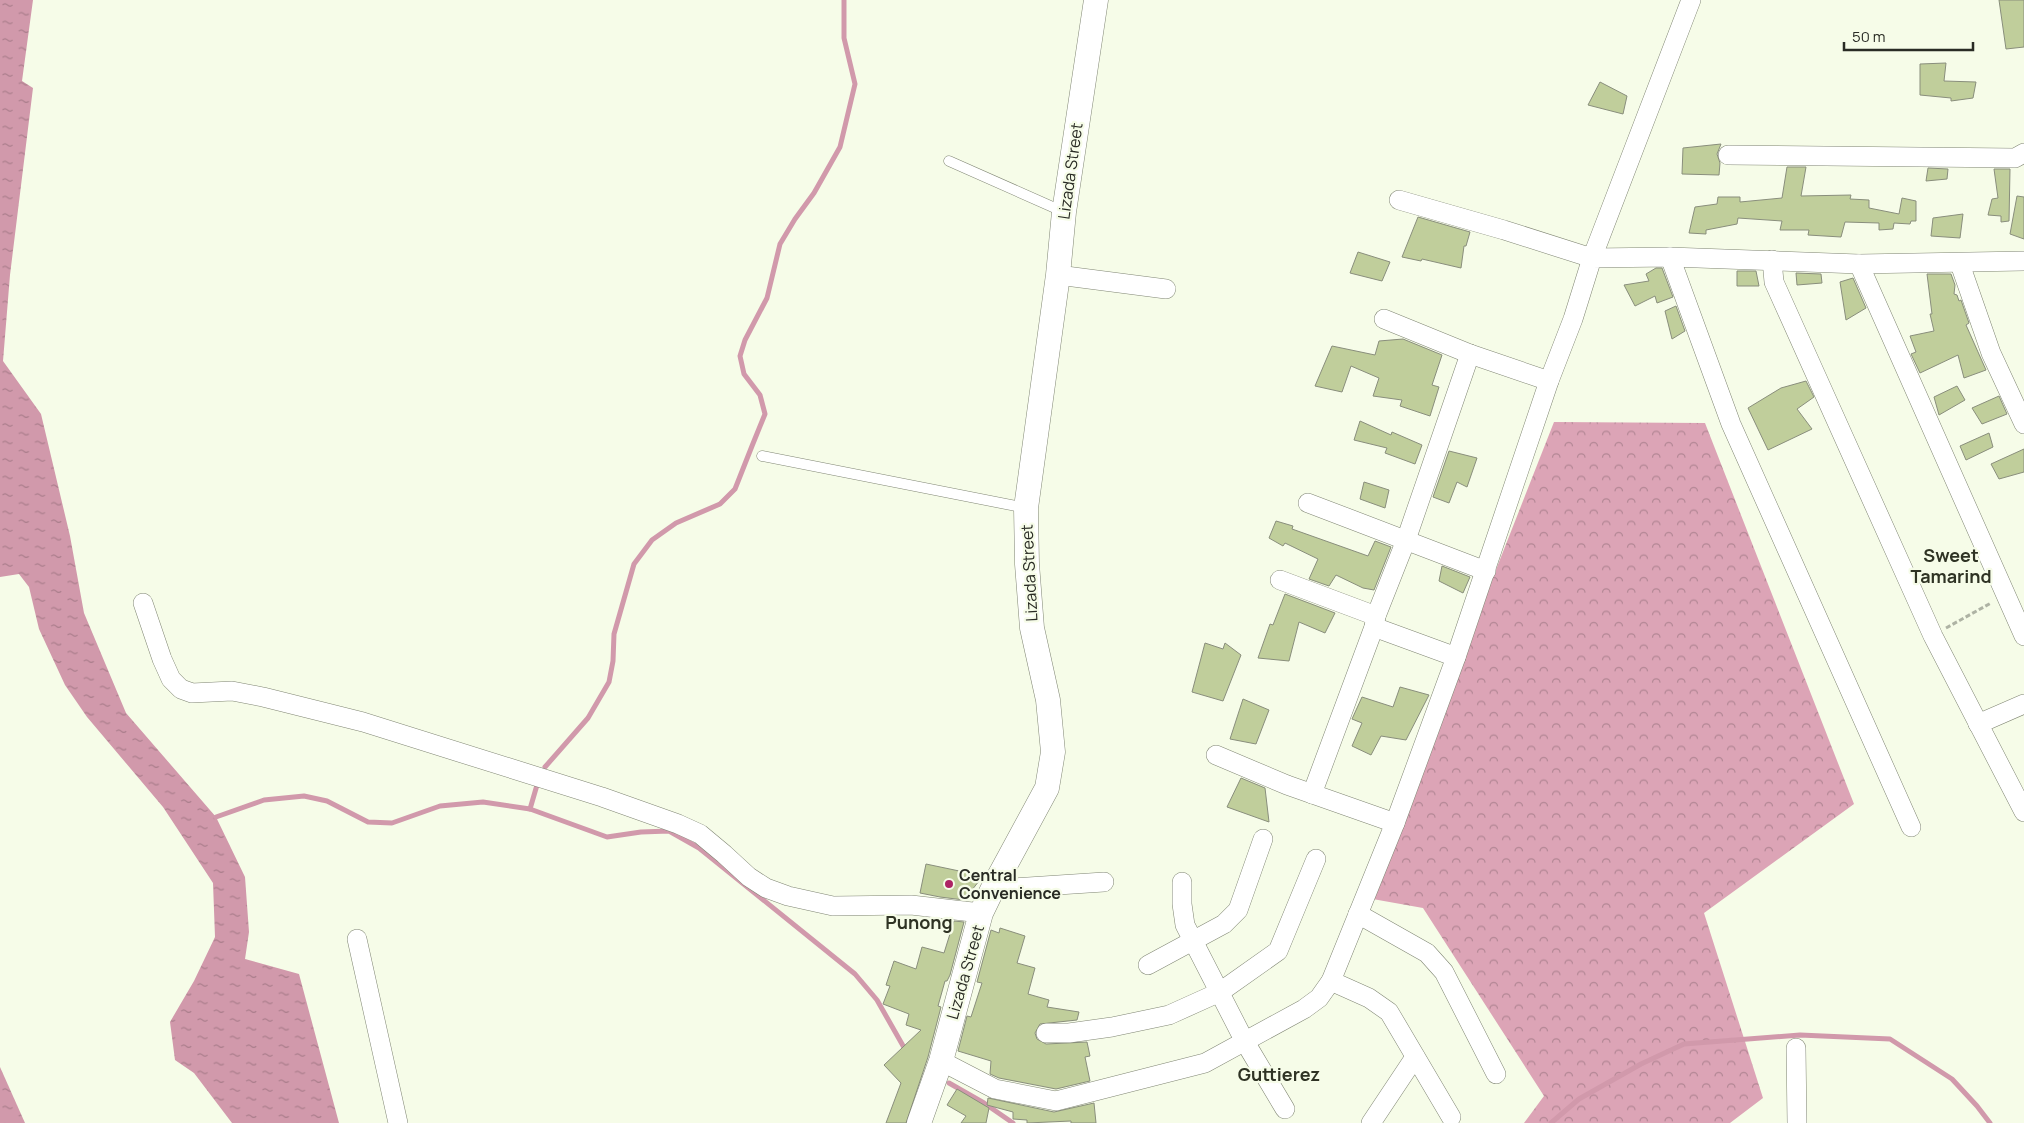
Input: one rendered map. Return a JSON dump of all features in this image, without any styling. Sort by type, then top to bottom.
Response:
[{"type":"street","name":"Lizada Street","points":[[919,1123],[941,1061],[981,914],[995,884],[1047,788],[1053,752],[1048,700],[1032,628],[1027,564],[1026,508],[1058,275],[1064,212],[1096,0]]},
{"type":"street","points":[[941,1061],[995,1089],[1056,1101],[1205,1063],[1304,1009],[1319,998],[1331,981],[1395,823],[1456,657],[1549,381],[1573,319],[1592,258],[1691,0]]},
{"type":"street","points":[[1728,155],[2015,158],[2024,153]]},
{"type":"street","points":[[1399,200],[1592,258],[1670,257],[1859,264],[1960,264],[2024,261]]},
{"type":"street","points":[[1670,257],[1731,424],[1911,827]]},
{"type":"street","points":[[1772,260],[1774,282],[1933,636],[2024,812]]},
{"type":"street","points":[[1859,264],[2024,636]]},
{"type":"street","points":[[1960,264],[1991,352],[2024,424]]},
{"type":"street","points":[[1058,275],[1166,289]]},
{"type":"street","points":[[1384,319],[1470,354],[1549,381]]},
{"type":"street","points":[[1312,794],[1406,540],[1470,354]]},
{"type":"street","points":[[1308,503],[1486,570]]},
{"type":"street","points":[[1280,580],[1456,657]]},
{"type":"street","points":[[143,603],[162,659],[172,679],[181,689],[192,693],[232,691],[263,696],[363,722],[602,796],[700,834],[749,877],[766,888],[788,896],[833,906],[910,906],[981,914]]},
{"type":"street","points":[[1978,724],[2024,704]]},
{"type":"street","points":[[1216,755],[1312,794],[1395,823]]},
{"type":"street","points":[[1148,965],[1224,924],[1238,910],[1263,839]]},
{"type":"street","points":[[1046,1033],[1069,1033],[1112,1027],[1168,1015],[1220,992],[1278,951],[1316,859]]},
{"type":"street","points":[[995,884],[1011,888],[1104,882]]},
{"type":"street","points":[[1182,882],[1182,904],[1185,924],[1193,942],[1245,1042],[1285,1109]]},
{"type":"street","points":[[1358,914],[1427,953],[1444,972],[1496,1074]]},
{"type":"street","points":[[357,939],[398,1123]]},
{"type":"street","points":[[1331,981],[1369,998],[1389,1012],[1451,1117]]},
{"type":"street","points":[[1796,1048],[1797,1123]]},
{"type":"street","points":[[1370,1123],[1415,1057]]},
{"type":"lane","points":[[949,161],[1064,212]]},
{"type":"lane","points":[[762,456],[1026,508]]},
{"type":"path","points":[[1933,636],[2005,595]]},
{"type":"green space","points":[[1554,422],[1705,423],[1854,804],[1704,913],[1763,1098],[1730,1123],[1524,1123],[1544,1096],[1423,908],[1367,898]]},
{"type":"water","points":[[0,0],[33,0],[22,81],[33,88],[10,275],[3,361],[41,414],[70,536],[84,613],[126,713],[216,817],[245,877],[249,932],[245,959],[299,974],[339,1123],[232,1123],[194,1073],[175,1060],[170,1022],[194,981],[215,937],[213,883],[163,807],[87,717],[65,685],[39,629],[29,587],[19,574],[0,577]]},
{"type":"water","points":[[0,1067],[25,1123],[0,1123]]},
{"type":"building","points":[[1999,0],[2024,0],[2024,47],[2006,49]]},
{"type":"building","points":[[1946,63],[1944,81],[1976,82],[1973,98],[1951,101],[1951,98],[1920,95],[1920,64]]},
{"type":"building","points":[[1600,82],[1627,96],[1623,114],[1588,105]]},
{"type":"building","points":[[1721,144],[1717,154],[1720,163],[1719,175],[1682,174],[1683,148]]},
{"type":"building","points":[[1787,167],[1806,167],[1801,196],[1851,195],[1850,199],[1869,200],[1869,208],[1899,214],[1902,198],[1916,201],[1916,221],[1911,221],[1910,224],[1894,223],[1893,229],[1879,230],[1879,223],[1845,222],[1841,237],[1808,235],[1809,230],[1780,230],[1782,221],[1738,218],[1737,224],[1706,230],[1706,234],[1689,233],[1695,207],[1717,204],[1718,197],[1740,197],[1740,202],[1782,198]]},
{"type":"building","points":[[1928,168],[1948,169],[1947,179],[1926,181]]},
{"type":"building","points":[[1994,169],[2010,169],[2009,221],[2001,222],[2001,216],[1988,215],[1992,199],[1998,198]]},
{"type":"building","points":[[2017,196],[2024,197],[2024,239],[2010,234]]},
{"type":"building","points":[[1963,214],[1960,238],[1931,236],[1933,218]]},
{"type":"building","points":[[1418,217],[1470,232],[1466,246],[1464,246],[1461,268],[1422,259],[1421,261],[1402,257]]},
{"type":"building","points":[[1358,252],[1390,262],[1382,281],[1350,273]]},
{"type":"building","points":[[1656,268],[1662,268],[1673,297],[1657,303],[1655,296],[1635,306],[1624,285],[1649,281],[1646,274]]},
{"type":"building","points":[[1737,271],[1756,271],[1759,286],[1737,286]]},
{"type":"building","points":[[1796,273],[1821,274],[1822,283],[1797,285]]},
{"type":"building","points":[[1927,274],[1951,274],[1955,285],[1954,294],[1957,295],[1959,301],[1961,300],[1969,323],[1966,325],[1986,370],[1964,378],[1958,355],[1920,373],[1911,354],[1916,352],[1910,336],[1934,331],[1930,314],[1932,314]]},
{"type":"building","points":[[1853,278],[1866,308],[1846,320],[1840,282]]},
{"type":"building","points":[[1676,306],[1685,331],[1672,339],[1665,311]]},
{"type":"building","points":[[1403,339],[1442,355],[1432,385],[1439,387],[1430,416],[1400,406],[1402,400],[1373,396],[1379,378],[1351,366],[1342,392],[1315,386],[1332,346],[1375,355],[1379,341]]},
{"type":"building","points":[[1806,381],[1814,397],[1797,409],[1812,429],[1768,450],[1748,408],[1781,388]]},
{"type":"building","points":[[1957,386],[1965,400],[1939,415],[1934,397]]},
{"type":"building","points":[[1999,396],[2007,414],[1982,424],[1972,408]]},
{"type":"building","points":[[1360,421],[1391,435],[1392,432],[1422,445],[1415,464],[1385,453],[1387,448],[1354,440]]},
{"type":"building","points":[[1989,433],[1993,447],[1966,460],[1960,446]]},
{"type":"building","points":[[2024,449],[2024,472],[1999,479],[1991,464]]},
{"type":"building","points":[[1449,451],[1477,458],[1467,487],[1457,482],[1449,503],[1433,497]]},
{"type":"building","points":[[1364,482],[1389,490],[1385,508],[1360,499]]},
{"type":"building","points":[[1276,521],[1293,526],[1292,529],[1368,556],[1375,541],[1391,547],[1374,590],[1363,588],[1336,575],[1329,586],[1309,579],[1318,559],[1285,543],[1283,546],[1269,538]]},
{"type":"building","points":[[1442,566],[1470,577],[1463,593],[1439,581]]},
{"type":"building","points":[[1285,594],[1335,613],[1325,633],[1299,622],[1289,661],[1258,658],[1270,624],[1273,625]]},
{"type":"building","points":[[1205,643],[1223,649],[1225,643],[1241,655],[1223,701],[1192,692]]},
{"type":"building","points":[[1400,687],[1429,695],[1406,740],[1381,736],[1371,755],[1352,746],[1362,723],[1352,719],[1362,697],[1393,707]]},
{"type":"building","points":[[1243,699],[1269,710],[1256,744],[1230,739]]},
{"type":"building","points":[[1241,778],[1265,788],[1269,822],[1227,807]]},
{"type":"building","name":"Central Convenience","points":[[926,864],[983,876],[964,900],[920,893]]},
{"type":"building","points":[[954,921],[964,922],[950,975],[947,981],[945,981],[938,1006],[941,1007],[928,1057],[906,1123],[886,1123],[901,1083],[884,1065],[921,1030],[906,1025],[909,1014],[883,1004],[890,986],[886,985],[894,961],[916,969],[922,947],[944,953]]},
{"type":"building","points":[[1000,928],[1025,936],[1017,963],[1035,968],[1028,994],[1049,1000],[1047,1007],[1079,1012],[1077,1020],[1040,1024],[1035,1033],[1037,1039],[1046,1044],[1087,1042],[1090,1056],[1085,1057],[1090,1081],[1056,1089],[999,1078],[990,1074],[991,1061],[958,1051],[967,1016],[971,1017],[982,983],[977,982],[991,930],[999,933]]},
{"type":"building","points":[[957,1089],[989,1108],[986,1123],[961,1123],[966,1116],[947,1105]]},
{"type":"building","points":[[988,1098],[1054,1112],[1094,1103],[1096,1123],[1071,1123],[1071,1121],[1027,1123],[1027,1120],[1013,1119],[1013,1112],[987,1105]]},
{"type":"waterway","points":[[545,767],[588,718],[609,682],[613,661],[614,634],[634,564],[652,540],[676,523],[720,504],[735,489],[765,414],[760,395],[744,374],[740,356],[745,340],[767,298],[780,244],[814,193],[840,147],[855,84],[844,38],[844,0]]},
{"type":"waterway","points":[[530,809],[537,785]]},
{"type":"waterway","points":[[216,817],[264,800],[304,796],[327,801],[368,822],[392,823],[440,806],[483,802],[530,809],[607,837],[641,832],[669,831],[699,848],[855,974],[877,1000],[906,1051]]},
{"type":"waterway","points":[[1551,1123],[1579,1099],[1641,1064],[1684,1044],[1800,1035],[1890,1039],[1952,1079],[1990,1123]]},
{"type":"waterway","points":[[949,1083],[984,1103],[1013,1123]]},
{"type":"place","name":"Central Convenience","points":[[949,884]]},
{"type":"district","name":"Sweet Tamarind","points":[[1951,565]]},
{"type":"district","name":"Punong","points":[[919,922]]},
{"type":"district","name":"Guttierez","points":[[1279,1074]]}]
